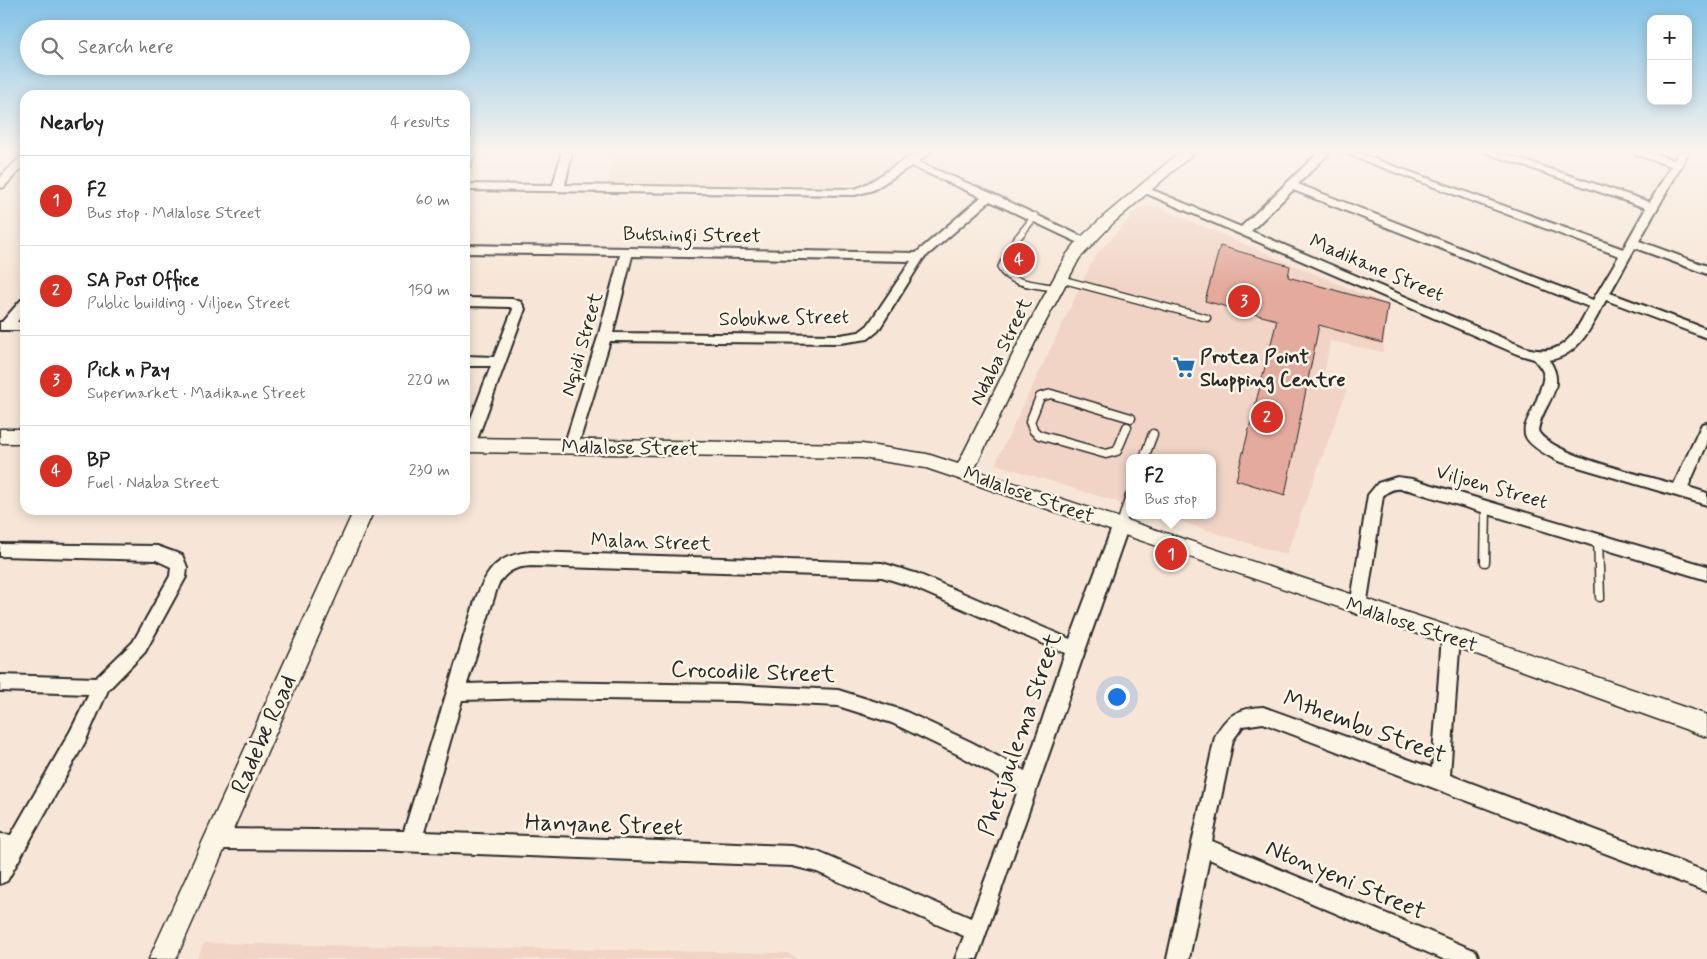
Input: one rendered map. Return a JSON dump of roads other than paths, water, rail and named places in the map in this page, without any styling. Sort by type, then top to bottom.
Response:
[{"type":"street","name":"Sobukwe Street","points":[[605,337],[830,339],[858,337],[873,328],[919,257],[988,197]]},
{"type":"street","points":[[991,197],[1085,241]]},
{"type":"street","name":"Ndaba Street","points":[[964,472],[1058,283],[1085,241],[1136,197]]},
{"type":"street","name":"Madikane Street","points":[[1160,197],[1540,356]]},
{"type":"street","points":[[1243,232],[1278,197]]},
{"type":"street","points":[[1322,197],[1601,301],[1707,334]]},
{"type":"street","points":[[1469,197],[1626,254]]},
{"type":"street","points":[[1620,197],[1653,208]]},
{"type":"street","points":[[1540,356],[1554,356],[1565,351],[1579,336],[1601,301],[1659,197]]},
{"type":"street","points":[[1634,243],[1707,270]]},
{"type":"street","name":"Butshingi Street","points":[[470,249],[919,257]]},
{"type":"street","name":"Nqidi Street","points":[[571,446],[605,337],[627,252]]},
{"type":"street","name":"Mdlalose Street","points":[[470,302],[509,303],[518,307],[518,314],[470,435]]},
{"type":"street","points":[[3,326],[20,308]]},
{"type":"street","points":[[3,326],[20,326]]},
{"type":"street","points":[[1540,356],[1549,370],[1550,381],[1532,424],[1532,432],[1537,441],[1546,449],[1563,457],[1707,499]]},
{"type":"street","points":[[470,361],[500,362]]},
{"type":"street","points":[[1679,490],[1707,428]]},
{"type":"street","points":[[0,436],[20,436]]},
{"type":"street","name":"Mdlalose Street","points":[[470,445],[874,452],[908,456],[964,472],[1358,607],[1451,636],[1707,726]]},
{"type":"street","name":"Viljoen Street","points":[[1358,607],[1375,498],[1380,489],[1390,484],[1407,483],[1707,573]]},
{"type":"street","name":"Radebe Road","points":[[162,959],[362,515]]},
{"type":"street","name":"Phetjaulema Street","points":[[966,959],[1121,525]]},
{"type":"street","points":[[0,550],[157,553],[176,560],[179,567],[178,577],[151,627],[126,661],[100,686],[90,715],[8,845],[0,874]]},
{"type":"street","name":"Malan Street","points":[[411,841],[455,692],[491,582],[502,567],[523,559],[882,570],[948,593],[1075,650]]},
{"type":"street","points":[[1440,780],[1451,636]]},
{"type":"street","points":[[0,683],[100,686]]},
{"type":"street","name":"Crocodile Street","points":[[455,692],[533,690],[736,693],[838,698],[896,716],[964,748],[1030,784]]},
{"type":"street","name":"Mthembu Street","points":[[1178,959],[1203,847],[1224,737],[1233,723],[1242,717],[1263,716],[1440,780],[1707,882]]},
{"type":"street","name":"Hanyane Street","points":[[216,839],[411,841],[792,856],[818,862],[976,931]]},
{"type":"street","name":"Ntonyeni Street","points":[[1203,847],[1468,959]]},
{"type":"lane","points":[[1035,216],[1012,244],[1000,264],[1000,270],[1004,275],[1013,278],[1058,283],[1207,318]]},
{"type":"lane","points":[[1127,427],[1117,451],[1106,454],[1039,435],[1034,431],[1030,422],[1040,397],[1051,394],[1131,418]]},
{"type":"lane","points":[[1146,454],[1153,434]]},
{"type":"lane","points":[[1485,562],[1486,507]]},
{"type":"lane","points":[[1121,525],[1126,509]]},
{"type":"lane","points":[[1598,539],[1600,597]]},
{"type":"place","name":"BP","points":[[1019,259]]},
{"type":"place","name":"Pick n Pay","points":[[1244,301]]},
{"type":"place","name":"Protea Point Shopping Centre","points":[[1184,367]]},
{"type":"place","name":"SA Post Office","points":[[1267,417]]},
{"type":"place","name":"F2","points":[[1171,554]]}]
